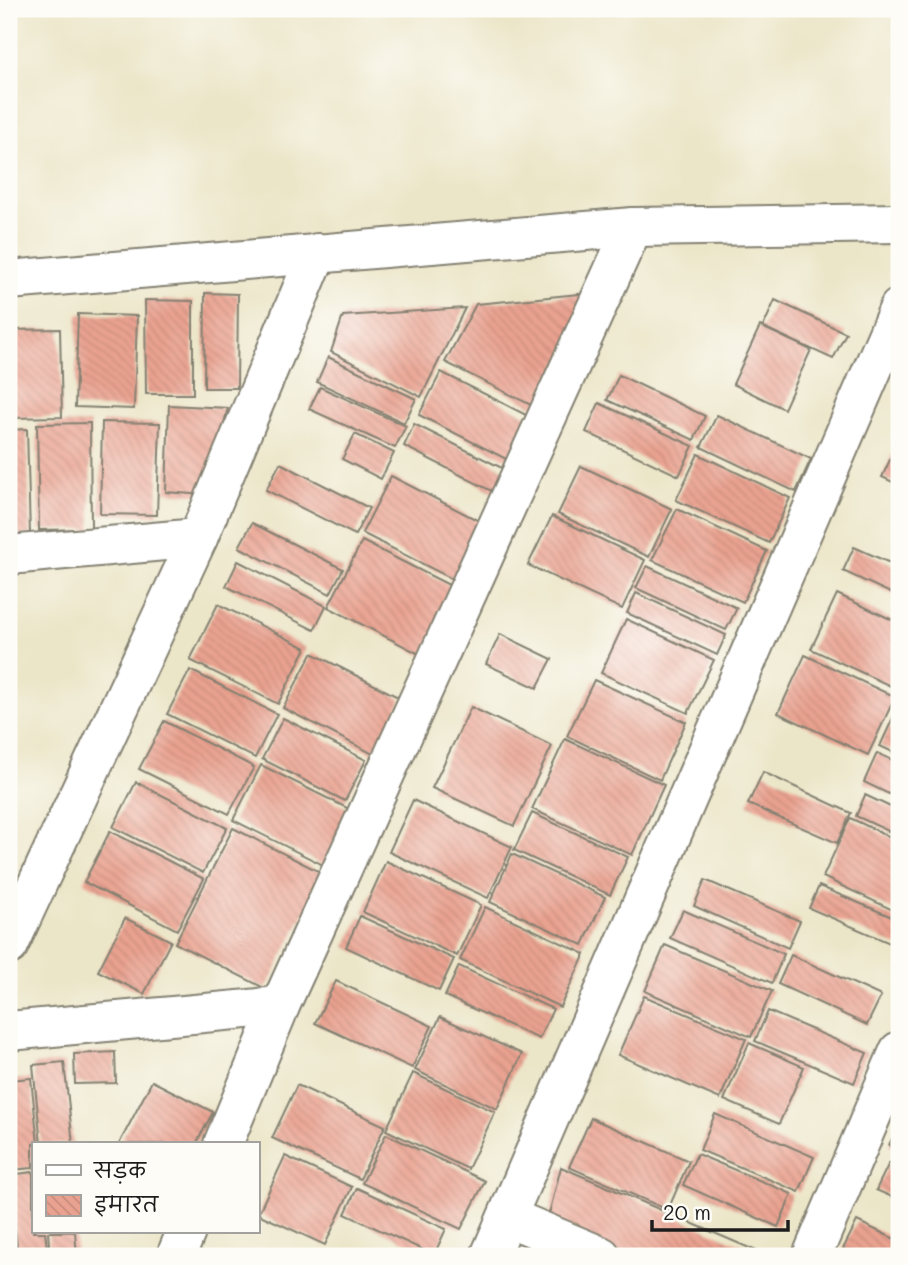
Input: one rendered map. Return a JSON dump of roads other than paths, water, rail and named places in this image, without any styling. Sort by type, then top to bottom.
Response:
[{"type":"street","points":[[9,280],[633,227],[899,223]]},
{"type":"street","points":[[224,1142],[281,1006],[633,227]]},
{"type":"street","points":[[9,945],[198,538],[317,253]]},
{"type":"street","points":[[491,1256],[899,308]]},
{"type":"street","points":[[9,555],[198,538]]},
{"type":"street","points":[[9,1031],[281,1006]]},
{"type":"street","points":[[812,1256],[899,1051]]},
{"type":"street","points":[[508,1217],[601,1256]]},
{"type":"street","points":[[176,1256],[185,1234]]}]
